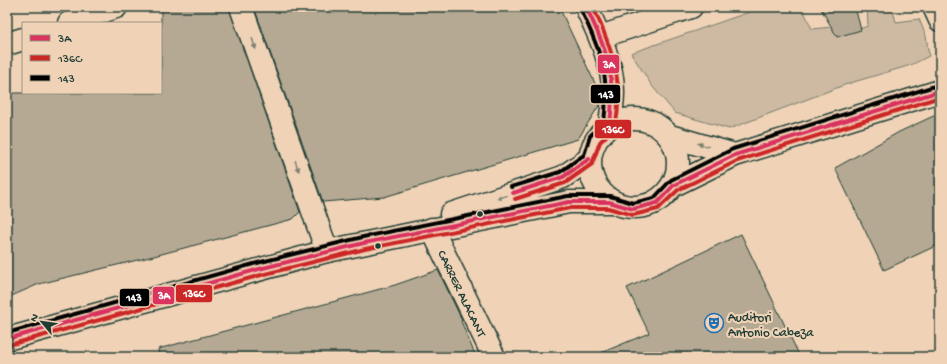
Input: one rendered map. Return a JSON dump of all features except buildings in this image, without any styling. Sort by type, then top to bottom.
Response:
[{"type":"street","points":[[72,22],[116,7]]},
{"type":"street","points":[[241,7],[327,251]]},
{"type":"street","points":[[586,7],[600,37],[611,72],[613,93],[610,125]]},
{"type":"street","points":[[600,37],[691,7]]},
{"type":"street","points":[[934,7],[940,20]]},
{"type":"street","points":[[7,44],[22,39]]},
{"type":"street","points":[[7,339],[327,251],[364,243],[568,202],[609,202],[633,209],[657,203],[674,185],[735,155],[940,91]]},
{"type":"street","points":[[609,202],[593,183],[589,159],[596,139],[610,125],[632,118],[653,122],[670,136],[735,155]]},
{"type":"street","points":[[670,136],[679,160],[674,185]]},
{"type":"street","points":[[364,243],[562,177],[589,159]]},
{"type":"street","name":"CARRER ALACANT","points":[[432,230],[494,357]]},
{"type":"shaded area","points":[[764,7],[802,7],[812,29],[832,27],[840,35],[868,26],[867,7],[892,7],[896,22],[919,19],[926,36],[929,56],[911,65],[847,84],[729,129],[675,113],[652,86],[631,53]]},
{"type":"transit line","name":"3A","points":[[586,7],[600,37],[611,77],[612,107],[610,125]]},
{"type":"transit line","name":"136C","points":[[515,199],[565,183],[592,164],[600,142],[615,127],[618,111],[617,80],[611,51],[593,7]]},
{"type":"transit line","name":"143","points":[[511,187],[560,172],[584,155],[590,136],[604,122],[606,105],[605,77],[599,51],[581,10]]},
{"type":"transit line","name":"143","points":[[7,333],[261,262],[363,237],[568,196],[610,196],[633,203],[654,198],[671,180],[733,149],[938,85]]},
{"type":"transit line","name":"3A","points":[[7,339],[263,268],[364,243],[569,202],[609,202],[633,209],[657,203],[674,185],[735,155],[940,91]]},
{"type":"transit line","name":"136C","points":[[9,345],[265,274],[365,249],[570,208],[608,208],[633,215],[658,209],[678,190],[737,161],[940,97]]},
{"type":"transit line","name":"3A","points":[[513,193],[563,177],[589,159]]},
{"type":"place","name":"Auditori Antonio Cabeza","points":[[714,323]]}]
